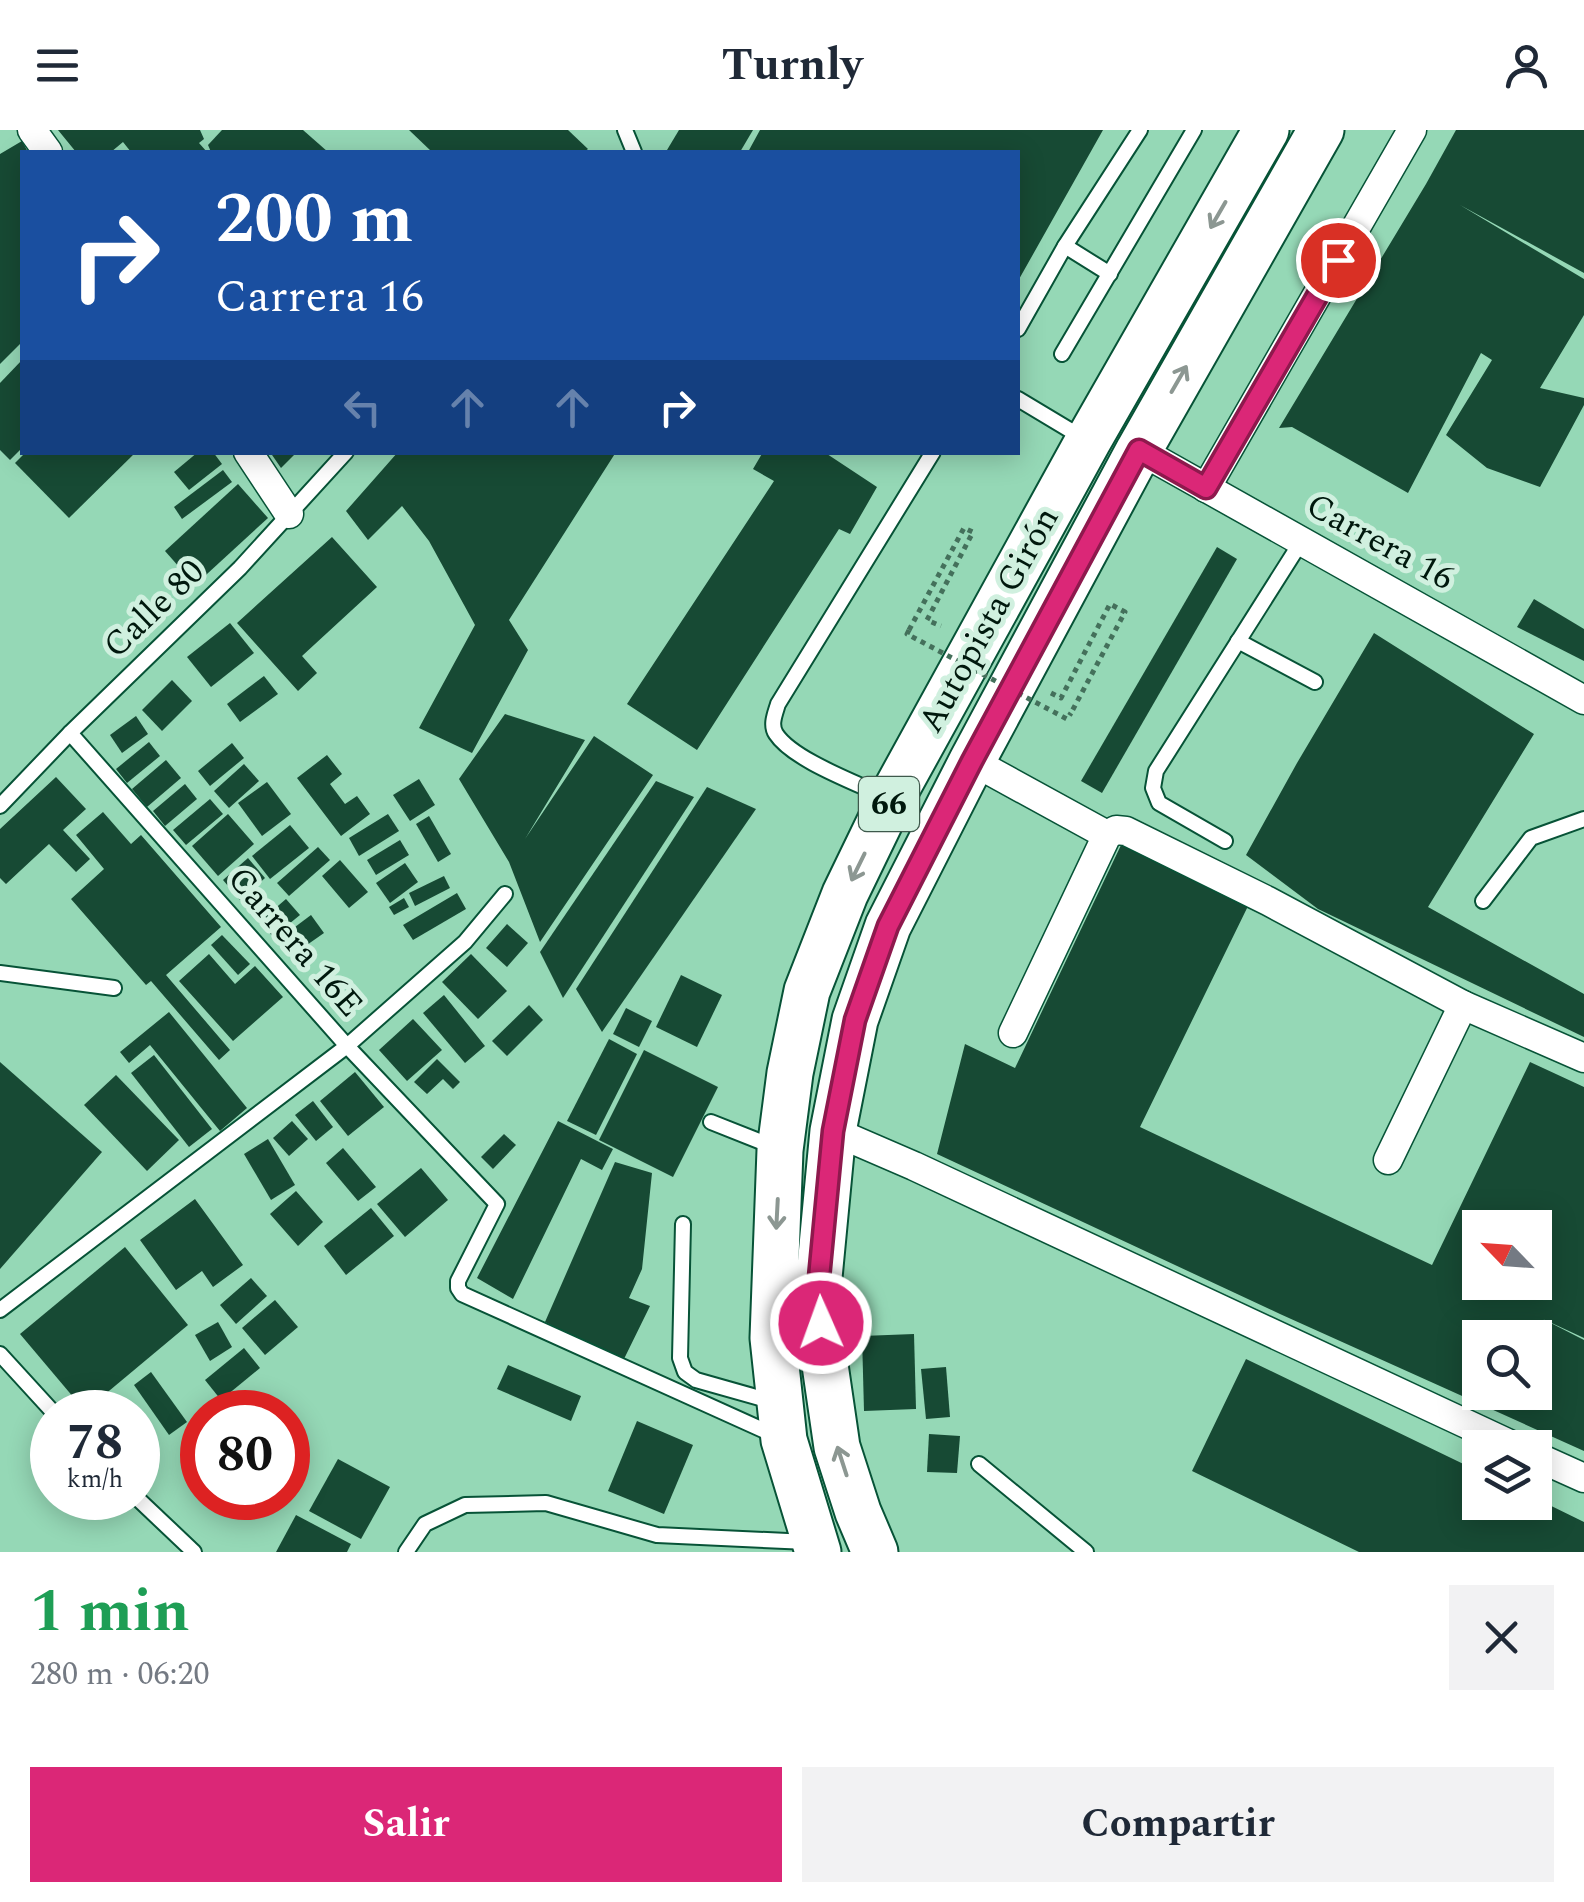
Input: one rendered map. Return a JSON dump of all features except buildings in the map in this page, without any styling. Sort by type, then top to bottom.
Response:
[{"type":"highway","name":"Autopista Girón","points":[[816,1547],[782,1421],[773,1338],[780,1150],[790,1073],[807,991],[845,894],[891,799],[1266,130]]},
{"type":"highway","name":"Autopista Girón","points":[[876,1552],[837,1447],[818,1288],[833,1131],[855,1020],[888,926],[972,761],[1139,450],[1321,130]]},
{"type":"street","points":[[1206,488],[1412,130]]},
{"type":"street","name":"Carrera 16","points":[[1139,450],[1584,700]]},
{"type":"street","points":[[250,455],[289,514]]},
{"type":"street","points":[[972,761],[1108,835]]},
{"type":"street","points":[[1013,1033],[1108,835],[1126,830],[1268,900],[1463,1005],[1584,1058]]},
{"type":"street","points":[[1388,1160],[1463,1005]]},
{"type":"street","points":[[833,1131],[1479,1430]]},
{"type":"street","points":[[1552,1464],[1584,1478]]},
{"type":"lane","points":[[1020,326],[1140,130]]},
{"type":"lane","points":[[1062,354],[1194,130]]},
{"type":"lane","points":[[1066,246],[1110,274]]},
{"type":"lane","points":[[1020,400],[1088,442]]},
{"type":"lane","name":"Calle 80","points":[[0,806],[240,568],[343,455]]},
{"type":"lane","points":[[891,799],[800,756],[774,733],[772,723],[778,704],[931,455]]},
{"type":"lane","points":[[1225,841],[1159,803],[1153,788],[1156,771],[1301,542]]},
{"type":"lane","points":[[1238,640],[1316,682]]},
{"type":"lane","name":"Carrera 16E","points":[[70,733],[346,1046],[497,1204],[458,1281],[462,1294],[782,1421]]},
{"type":"lane","points":[[1483,901],[1531,838],[1584,819]]},
{"type":"lane","points":[[0,1310],[346,1046],[465,942],[505,894]]},
{"type":"lane","points":[[0,973],[114,988]]},
{"type":"lane","points":[[711,1122],[780,1150]]},
{"type":"lane","points":[[684,1224],[680,1358],[685,1372],[782,1421]]},
{"type":"lane","points":[[0,1354],[32,1390]]},
{"type":"lane","points":[[979,1464],[1086,1552]]},
{"type":"lane","points":[[406,1552],[426,1524],[464,1506],[546,1503],[657,1535],[816,1547]]},
{"type":"lane","points":[[160,1520],[194,1552]]},
{"type":"path","points":[[949,610],[940,627],[926,620],[973,532],[964,528],[907,634],[1068,719],[1125,612],[1110,604],[1061,698],[1048,692]]},
{"type":"route","points":[[821,1323],[818,1288],[833,1131],[855,1020],[888,926],[1139,450],[1206,488],[1338,260]]}]
